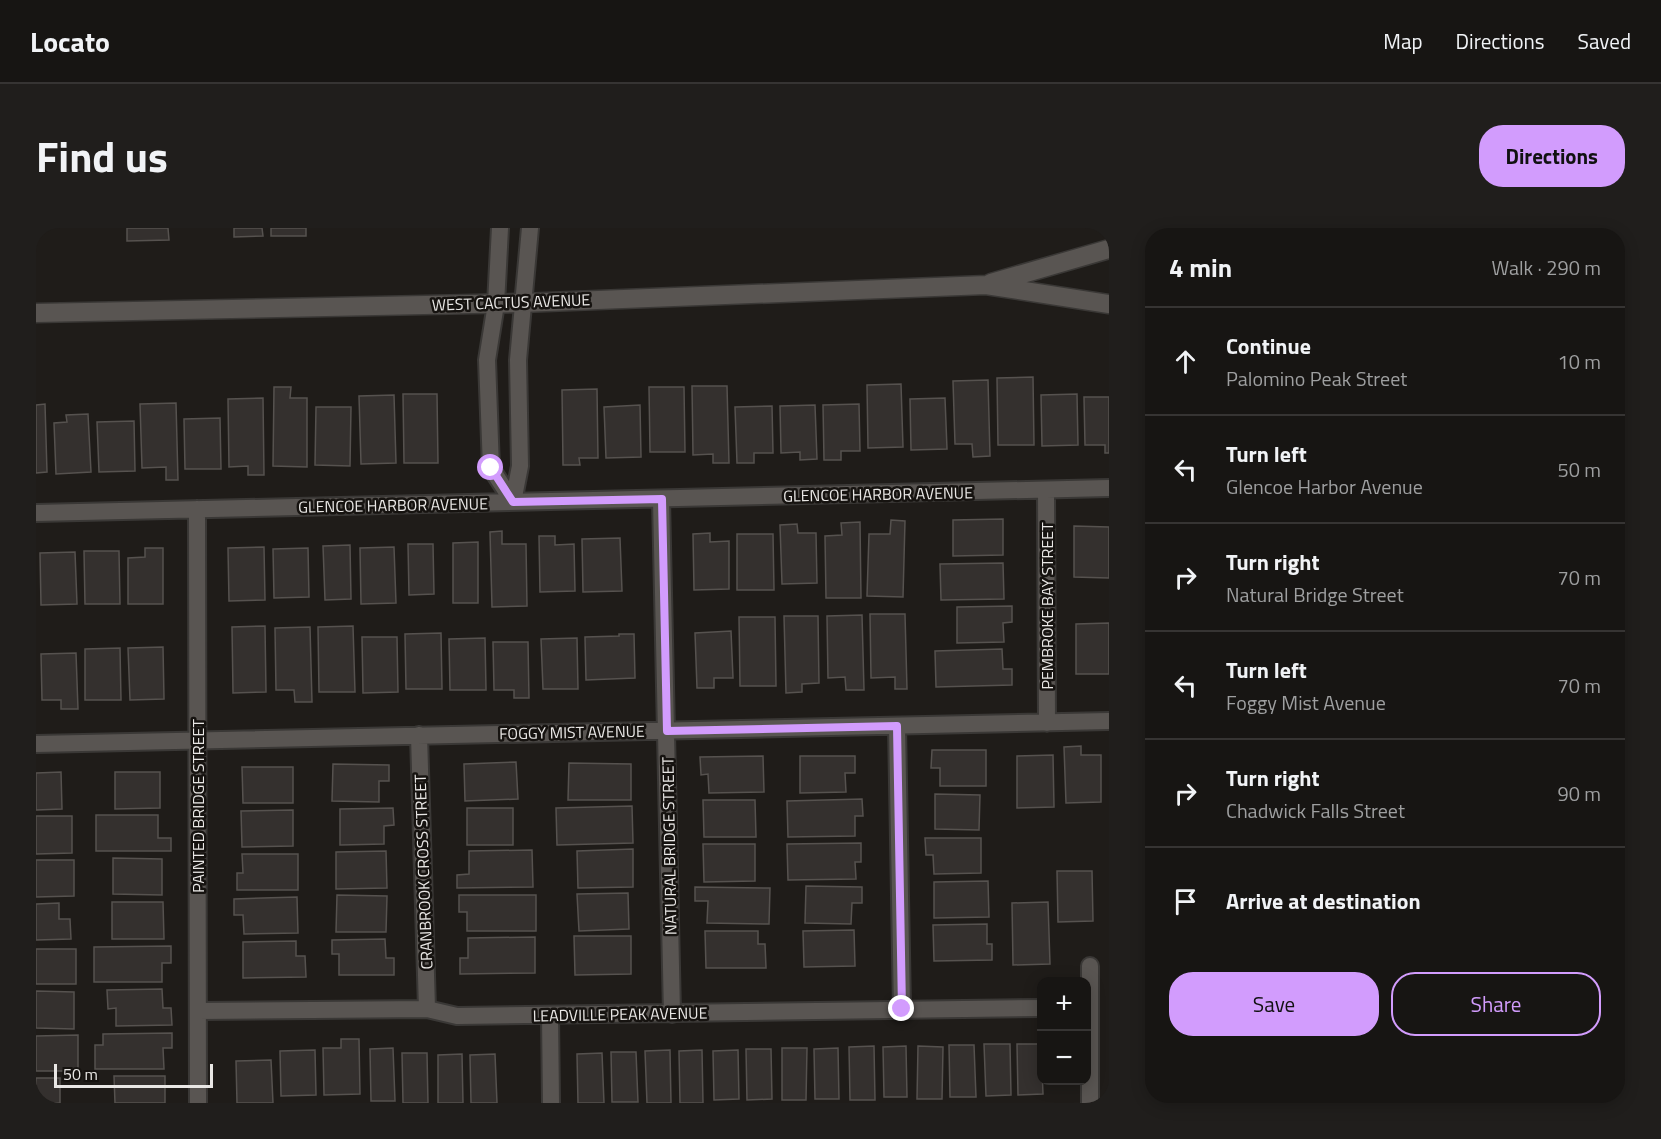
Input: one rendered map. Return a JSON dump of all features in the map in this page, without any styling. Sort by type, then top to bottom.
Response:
[{"type":"main road","name":"WEST CACTUS AVENUE","points":[[986,285],[1109,249]]},
{"type":"main road","name":"WEST CACTUS AVENUE","points":[[36,313],[495,304],[986,285],[1109,304]]},
{"type":"street","points":[[501,228],[495,304],[487,360],[491,468],[513,502]]},
{"type":"street","points":[[513,502],[520,466],[518,360],[521,303],[530,228]]},
{"type":"street","name":"GLENCOE HARBOR AVENUE","points":[[36,513],[1109,488]]},
{"type":"street","name":"PEMBROKE BAY STREET","points":[[1046,490],[1047,723]]},
{"type":"street","name":"NATURAL BRIDGE STREET","points":[[662,499],[672,1014]]},
{"type":"street","name":"PAINTED BRIDGE STREET","points":[[197,509],[198,1103]]},
{"type":"street","name":"FOGGY MIST AVENUE","points":[[36,744],[1109,721]]},
{"type":"street","points":[[897,726],[902,1009]]},
{"type":"street","name":"CRANBROOK CROSS STREET","points":[[419,735],[427,1009]]},
{"type":"street","points":[[1089,977],[1090,966]]},
{"type":"street","name":"LEADVILLE PEAK AVENUE","points":[[198,1011],[427,1009],[457,1016],[1037,1008]]},
{"type":"street","points":[[550,1015],[551,1103]]},
{"type":"street","points":[[1088,1031],[1090,1103]]},
{"type":"building","points":[[127,228],[168,228],[169,240],[127,241]]},
{"type":"building","points":[[234,228],[262,228],[263,236],[234,237]]},
{"type":"building","points":[[271,228],[306,228],[306,236],[271,236]]},
{"type":"building","points":[[1033,377],[1034,445],[998,445],[997,378]]},
{"type":"building","points":[[988,380],[990,456],[973,457],[972,444],[955,444],[953,381]]},
{"type":"building","points":[[901,384],[903,447],[868,448],[867,385]]},
{"type":"building","points":[[692,386],[727,386],[729,463],[713,463],[713,454],[693,455]]},
{"type":"building","points":[[274,387],[291,387],[290,398],[307,398],[307,467],[273,466]]},
{"type":"building","points":[[649,387],[684,387],[685,452],[650,452]]},
{"type":"building","points":[[597,389],[598,458],[579,458],[580,465],[563,465],[562,390]]},
{"type":"building","points":[[403,394],[437,394],[438,463],[404,463]]},
{"type":"building","points":[[1077,394],[1078,445],[1042,446],[1041,395]]},
{"type":"building","points":[[394,395],[396,463],[361,464],[359,396]]},
{"type":"building","points":[[1084,397],[1109,397],[1109,453],[1105,453],[1105,445],[1085,445]]},
{"type":"building","points":[[263,398],[264,475],[248,475],[248,466],[229,467],[228,399]]},
{"type":"building","points":[[945,398],[947,449],[911,450],[910,399]]},
{"type":"building","points":[[176,403],[178,480],[166,480],[166,467],[142,468],[140,404]]},
{"type":"building","points":[[45,404],[47,472],[36,473],[36,405]]},
{"type":"building","points":[[859,404],[860,451],[841,451],[841,460],[824,460],[823,405]]},
{"type":"building","points":[[640,405],[641,457],[606,458],[604,407]]},
{"type":"building","points":[[815,405],[817,459],[800,460],[800,452],[781,453],[780,406]]},
{"type":"building","points":[[772,406],[773,453],[754,453],[754,463],[737,463],[735,407]]},
{"type":"building","points":[[316,407],[351,407],[350,466],[315,465]]},
{"type":"building","points":[[88,414],[91,472],[56,474],[54,423],[67,422],[66,415]]},
{"type":"building","points":[[220,418],[221,469],[185,469],[184,419]]},
{"type":"building","points":[[134,421],[135,471],[99,472],[97,422]]},
{"type":"building","points":[[1003,519],[1003,555],[953,556],[953,520]]},
{"type":"building","points":[[891,520],[905,521],[903,597],[867,596],[869,534],[890,534]]},
{"type":"building","points":[[860,522],[861,598],[826,598],[825,536],[842,535],[841,523]]},
{"type":"building","points":[[797,524],[798,533],[816,533],[817,583],[782,584],[780,525]]},
{"type":"building","points":[[1074,526],[1109,527],[1109,578],[1074,577]]},
{"type":"building","points":[[502,531],[502,544],[526,544],[527,606],[492,607],[490,532]]},
{"type":"building","points":[[710,533],[710,542],[729,541],[729,589],[694,590],[693,534]]},
{"type":"building","points":[[737,534],[773,534],[774,590],[737,590]]},
{"type":"building","points":[[539,536],[555,536],[555,545],[574,544],[575,591],[540,592]]},
{"type":"building","points":[[620,538],[622,591],[583,592],[582,539]]},
{"type":"building","points":[[478,542],[478,603],[453,603],[453,543]]},
{"type":"building","points":[[408,544],[433,544],[434,594],[409,595]]},
{"type":"building","points":[[350,545],[351,599],[325,600],[323,546]]},
{"type":"building","points":[[264,547],[265,600],[229,601],[228,548]]},
{"type":"building","points":[[394,547],[396,603],[361,604],[360,548]]},
{"type":"building","points":[[145,548],[163,548],[163,604],[128,604],[128,558],[145,557]]},
{"type":"building","points":[[308,548],[309,597],[274,598],[273,549]]},
{"type":"building","points":[[84,551],[119,551],[120,604],[85,604]]},
{"type":"building","points":[[75,552],[77,604],[41,605],[40,553]]},
{"type":"building","points":[[1003,563],[1004,599],[941,600],[940,564]]},
{"type":"building","points":[[1012,606],[1012,622],[1003,623],[1004,642],[957,643],[957,607]]},
{"type":"building","points":[[870,614],[905,614],[907,689],[895,689],[895,677],[871,678]]},
{"type":"building","points":[[862,615],[864,690],[846,690],[845,677],[828,678],[827,616]]},
{"type":"building","points":[[784,616],[818,616],[819,683],[802,684],[802,692],[786,693]]},
{"type":"building","points":[[739,617],[775,617],[776,686],[740,686]]},
{"type":"building","points":[[1109,623],[1109,674],[1076,674],[1076,624]]},
{"type":"building","points":[[265,626],[266,692],[233,693],[232,627]]},
{"type":"building","points":[[353,626],[355,692],[319,692],[318,627]]},
{"type":"building","points":[[310,627],[312,702],[295,702],[294,690],[276,690],[275,628]]},
{"type":"building","points":[[731,631],[733,678],[714,678],[714,688],[697,688],[695,633]]},
{"type":"building","points":[[441,633],[442,689],[406,689],[405,634]]},
{"type":"building","points":[[619,634],[634,634],[635,678],[586,680],[585,637],[619,636]]},
{"type":"building","points":[[362,637],[397,637],[398,692],[363,693]]},
{"type":"building","points":[[485,638],[486,690],[450,690],[449,639]]},
{"type":"building","points":[[577,638],[578,689],[543,689],[541,639]]},
{"type":"building","points":[[493,642],[528,642],[529,698],[514,698],[514,690],[494,690]]},
{"type":"building","points":[[163,647],[164,699],[130,700],[128,648]]},
{"type":"building","points":[[120,648],[121,700],[85,700],[85,649]]},
{"type":"building","points":[[1002,649],[1003,669],[1012,669],[1012,685],[936,687],[935,651]]},
{"type":"building","points":[[76,653],[78,709],[61,709],[61,700],[42,700],[41,654]]},
{"type":"building","points":[[1081,746],[1081,755],[1101,755],[1101,802],[1066,803],[1064,747]]},
{"type":"building","points":[[932,750],[986,750],[986,786],[940,786],[940,768],[931,768]]},
{"type":"building","points":[[1053,755],[1054,807],[1017,808],[1017,756]]},
{"type":"building","points":[[763,756],[764,792],[709,793],[708,774],[701,775],[700,757]]},
{"type":"building","points":[[800,756],[855,756],[855,773],[845,773],[846,792],[800,793]]},
{"type":"building","points":[[516,762],[518,799],[465,801],[464,764]]},
{"type":"building","points":[[569,763],[631,764],[631,800],[568,800]]},
{"type":"building","points":[[333,764],[389,765],[389,781],[379,781],[379,802],[332,801]]},
{"type":"building","points":[[242,767],[293,767],[293,803],[243,803]]},
{"type":"building","points":[[61,772],[62,809],[36,810],[36,773]]},
{"type":"building","points":[[115,772],[160,772],[160,808],[115,809]]},
{"type":"building","points":[[935,794],[980,795],[979,830],[935,829]]},
{"type":"building","points":[[862,799],[863,816],[855,816],[855,836],[788,837],[787,801]]},
{"type":"building","points":[[703,800],[755,800],[756,837],[704,837]]},
{"type":"building","points":[[632,806],[633,843],[557,845],[556,808]]},
{"type":"building","points":[[393,808],[394,825],[384,826],[384,844],[340,845],[340,809]]},
{"type":"building","points":[[467,808],[513,808],[513,845],[467,845]]},
{"type":"building","points":[[293,810],[293,846],[242,847],[241,811]]},
{"type":"building","points":[[96,815],[158,815],[158,838],[171,838],[171,851],[96,851]]},
{"type":"building","points":[[36,816],[72,816],[72,853],[36,854]]},
{"type":"building","points":[[925,838],[981,838],[981,873],[934,874],[933,855],[926,855]]},
{"type":"building","points":[[861,843],[861,862],[855,862],[856,879],[788,880],[787,844]]},
{"type":"building","points":[[703,844],[755,844],[755,881],[704,882]]},
{"type":"building","points":[[633,849],[633,887],[578,888],[577,851]]},
{"type":"building","points":[[532,850],[533,887],[457,888],[457,875],[469,874],[469,851]]},
{"type":"building","points":[[386,851],[387,888],[336,889],[336,852]]},
{"type":"building","points":[[242,854],[298,854],[298,890],[237,890],[237,873],[243,873]]},
{"type":"building","points":[[113,858],[162,859],[162,895],[113,894]]},
{"type":"building","points":[[36,860],[74,860],[74,896],[36,897]]},
{"type":"building","points":[[1057,871],[1092,871],[1093,921],[1058,922]]},
{"type":"building","points":[[988,881],[989,917],[934,918],[934,882]]},
{"type":"building","points":[[806,886],[862,887],[862,903],[852,903],[851,924],[805,923]]},
{"type":"building","points":[[695,887],[770,888],[769,924],[707,923],[708,901],[695,901]]},
{"type":"building","points":[[628,893],[629,929],[579,931],[577,894]]},
{"type":"building","points":[[337,895],[387,896],[386,932],[336,932]]},
{"type":"building","points":[[459,895],[536,895],[536,931],[467,931],[467,912],[459,912]]},
{"type":"building","points":[[297,897],[298,933],[244,934],[243,915],[234,915],[234,899]]},
{"type":"building","points":[[112,902],[163,902],[164,939],[112,939]]},
{"type":"building","points":[[1048,902],[1050,964],[1013,965],[1012,903]]},
{"type":"building","points":[[59,903],[59,919],[70,919],[71,939],[36,940],[36,904]]},
{"type":"building","points":[[987,924],[987,944],[992,944],[992,960],[934,961],[933,925]]},
{"type":"building","points":[[854,930],[855,966],[804,967],[803,931]]},
{"type":"building","points":[[705,931],[758,931],[758,944],[765,944],[766,968],[706,968]]},
{"type":"building","points":[[574,936],[631,936],[631,974],[575,975]]},
{"type":"building","points":[[535,937],[535,973],[460,974],[460,958],[468,958],[468,938]]},
{"type":"building","points":[[385,939],[386,958],[394,958],[394,975],[339,975],[339,954],[332,954],[332,940]]},
{"type":"building","points":[[296,941],[296,956],[305,956],[306,977],[243,978],[243,942]]},
{"type":"building","points":[[171,946],[171,963],[162,963],[162,982],[94,982],[94,947]]},
{"type":"building","points":[[36,949],[76,949],[76,984],[36,984]]},
{"type":"building","points":[[162,989],[163,1008],[171,1008],[172,1025],[116,1026],[116,1008],[108,1009],[107,990]]},
{"type":"building","points":[[36,991],[74,992],[74,1029],[36,1028]]},
{"type":"building","points":[[172,1033],[172,1048],[163,1048],[164,1069],[95,1069],[95,1045],[103,1045],[103,1034]]},
{"type":"building","points":[[78,1035],[78,1071],[36,1071],[36,1036]]},
{"type":"building","points":[[341,1039],[359,1039],[360,1094],[324,1095],[323,1048],[341,1048]]},
{"type":"building","points":[[984,1044],[1010,1044],[1011,1095],[986,1096]]},
{"type":"building","points":[[1017,1044],[1037,1044],[1037,1085],[1043,1085],[1043,1094],[1018,1095]]},
{"type":"building","points":[[949,1045],[974,1045],[976,1097],[950,1097]]},
{"type":"building","points":[[874,1046],[875,1100],[850,1100],[849,1047]]},
{"type":"building","points":[[906,1046],[907,1097],[884,1097],[883,1047]]},
{"type":"building","points":[[918,1046],[943,1047],[942,1099],[917,1099]]},
{"type":"building","points":[[393,1048],[395,1101],[371,1101],[370,1049]]},
{"type":"building","points":[[782,1048],[807,1048],[806,1100],[782,1100]]},
{"type":"building","points":[[838,1048],[839,1099],[815,1099],[814,1049]]},
{"type":"building","points":[[746,1049],[771,1049],[772,1099],[747,1100]]},
{"type":"building","points":[[315,1050],[316,1095],[281,1096],[280,1051]]},
{"type":"building","points":[[670,1050],[671,1103],[647,1103],[645,1051]]},
{"type":"building","points":[[702,1050],[703,1103],[680,1103],[679,1051]]},
{"type":"building","points":[[738,1050],[739,1099],[714,1100],[713,1051]]},
{"type":"building","points":[[611,1052],[636,1052],[638,1102],[612,1102]]},
{"type":"building","points":[[402,1053],[427,1053],[428,1103],[403,1103]]},
{"type":"building","points":[[602,1053],[604,1103],[578,1103],[577,1054]]},
{"type":"building","points":[[462,1054],[463,1103],[438,1103],[438,1055]]},
{"type":"building","points":[[495,1054],[497,1103],[471,1103],[470,1055]]},
{"type":"building","points":[[271,1060],[273,1103],[237,1103],[236,1061]]},
{"type":"building","points":[[114,1076],[165,1076],[165,1103],[115,1103]]},
{"type":"building","points":[[36,1078],[60,1078],[60,1103],[36,1103]]},
{"type":"route","points":[[491,468],[513,502],[662,499],[667,731],[897,726],[902,1009]]}]
